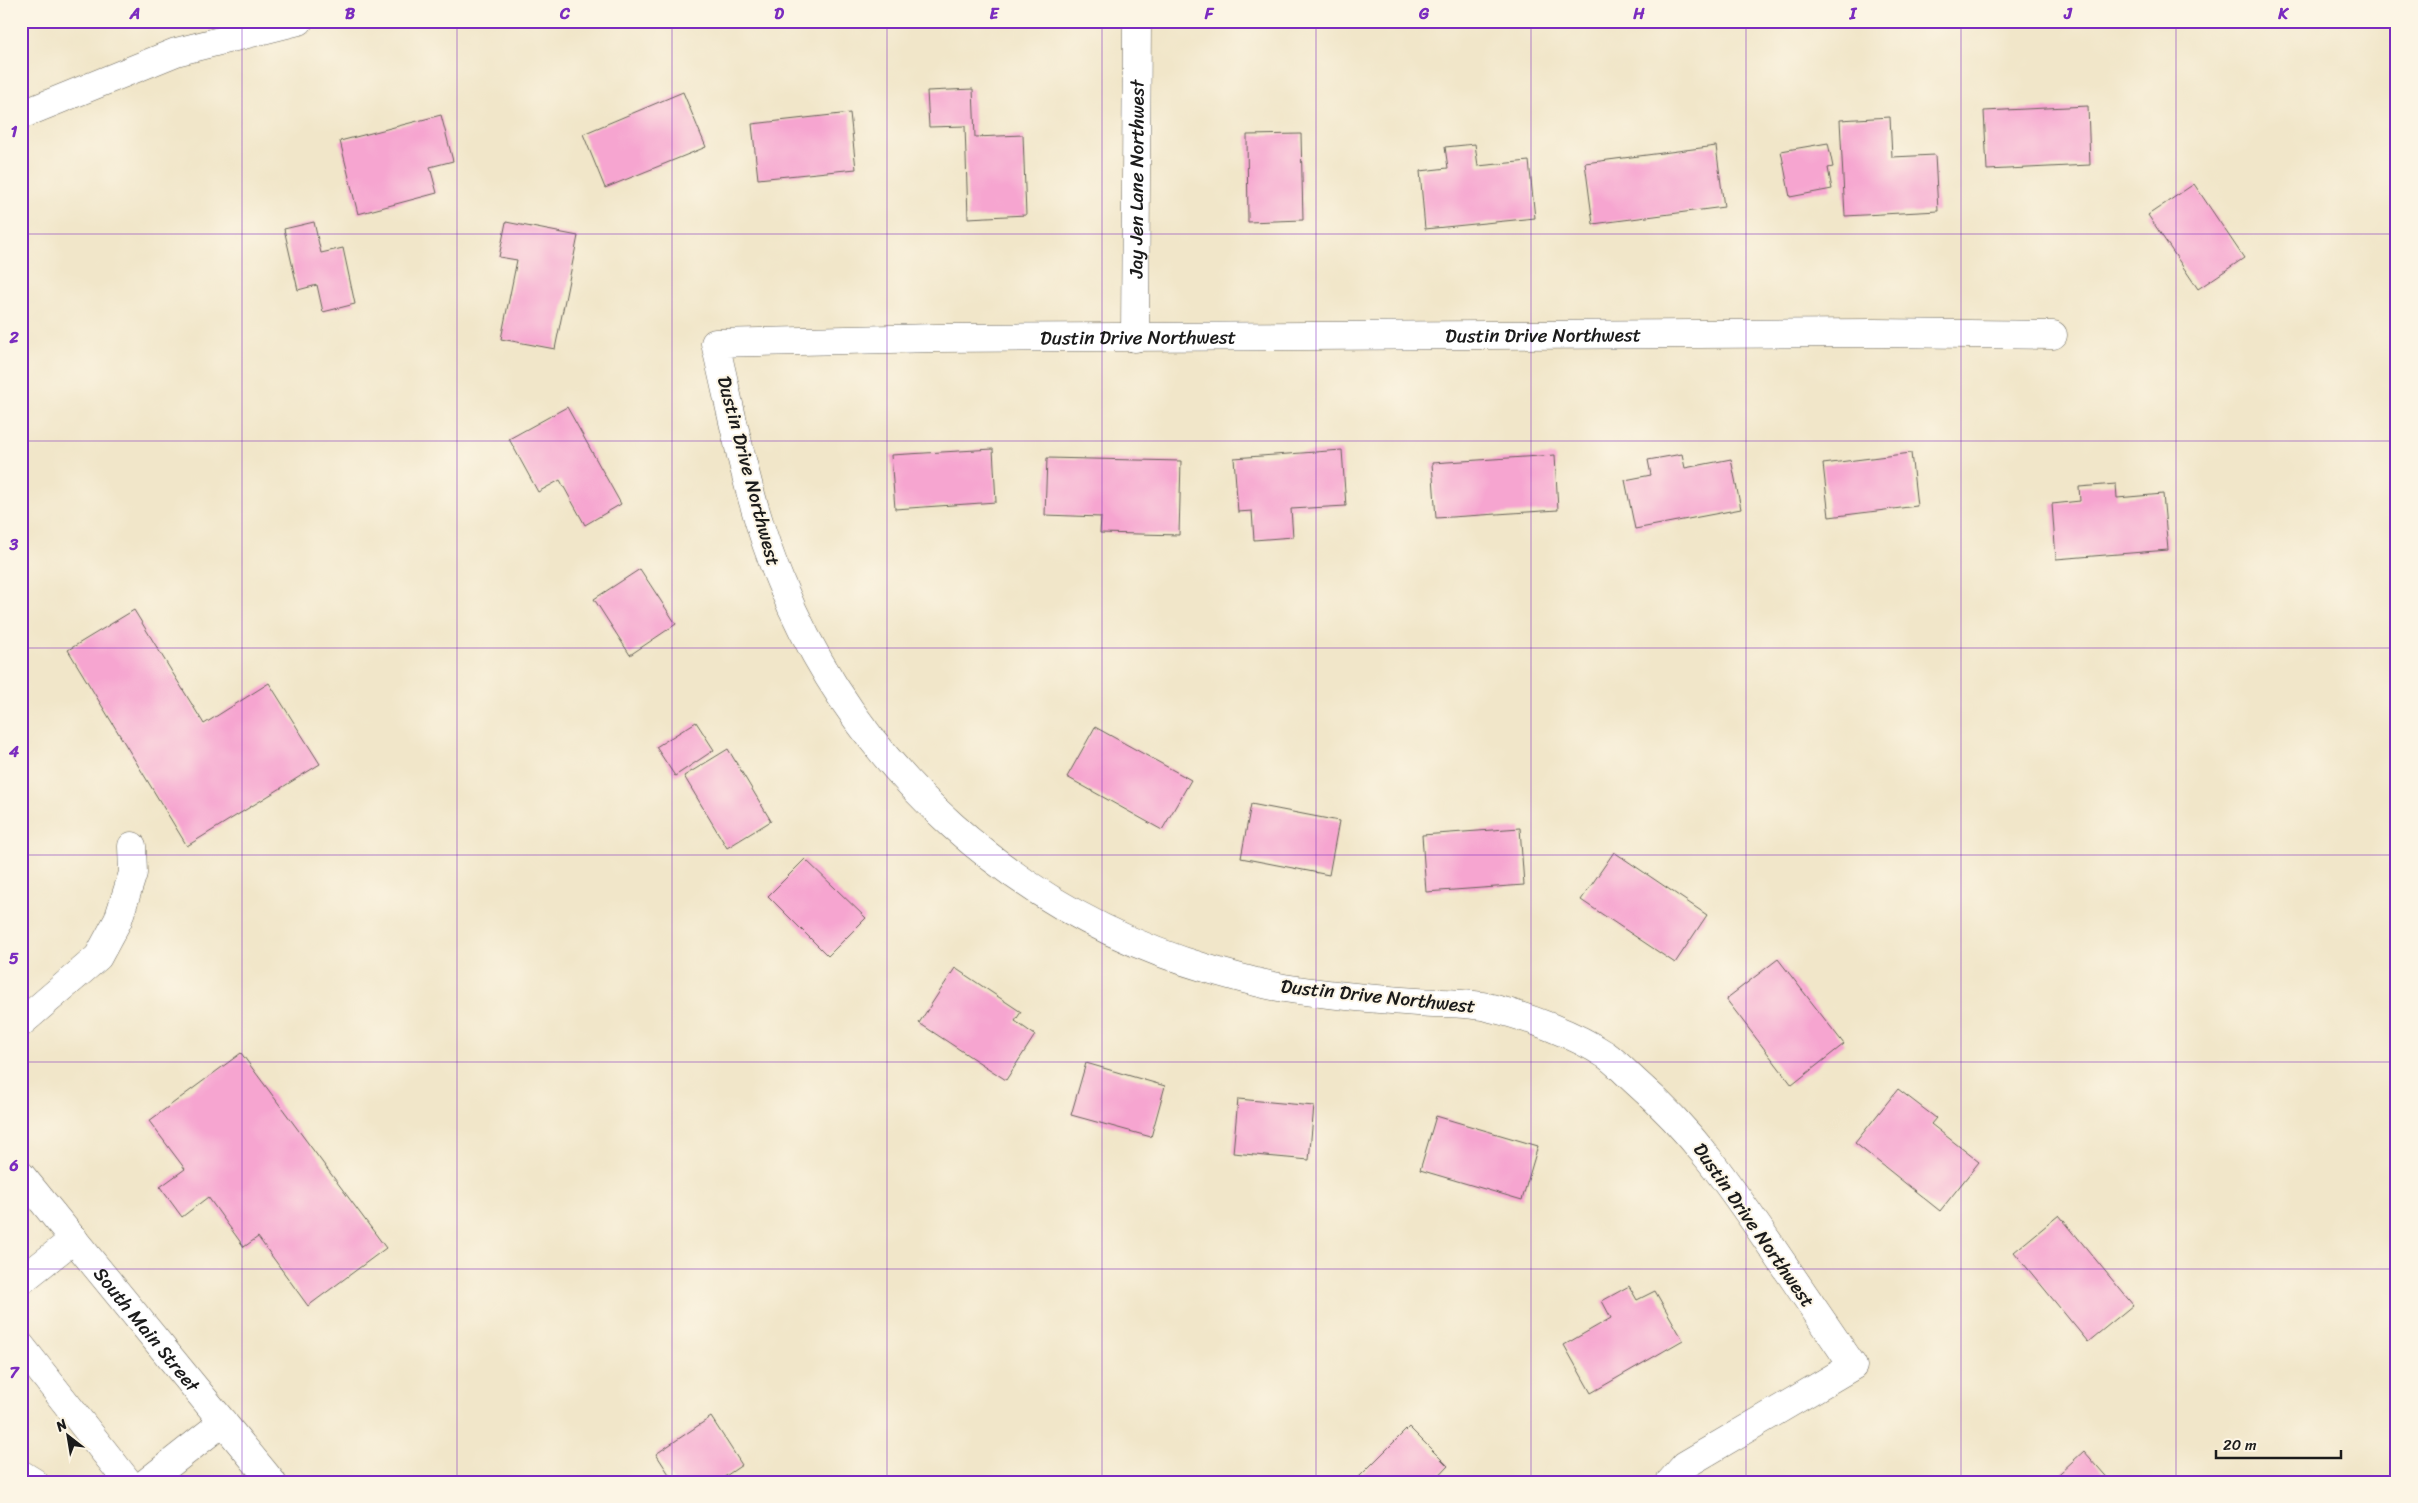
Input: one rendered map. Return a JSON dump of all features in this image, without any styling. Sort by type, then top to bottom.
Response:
[{"type":"street","points":[[21,115],[176,52],[299,21]]},
{"type":"street","name":"Jay Jen Lane Northwest","points":[[1135,338],[1137,21]]},
{"type":"street","name":"Dustin Drive Northwest","points":[[1670,1482],[1685,1465],[1853,1366],[1714,1163],[1664,1106],[1606,1055],[1550,1027],[1488,1007],[1328,994],[1279,987],[1237,977],[1160,954],[1125,940],[1043,895],[973,846],[904,779],[874,742],[838,689],[801,625],[781,585],[759,520],[715,343],[936,338],[1874,333],[2053,335]]},
{"type":"street","points":[[21,1023],[98,957],[118,920],[133,872],[132,846]]},
{"type":"street","name":"South Main Street","points":[[21,1175],[272,1482]]},
{"type":"street","points":[[21,1281],[74,1239]]},
{"type":"street","points":[[21,1346],[128,1482]]},
{"type":"street","points":[[147,1482],[223,1422]]},
{"type":"street","points":[[21,1474],[34,1482]]},
{"type":"building","points":[[973,89],[975,137],[1023,135],[1026,215],[968,218],[965,126],[929,127],[927,91]]},
{"type":"building","points":[[683,92],[706,147],[605,188],[583,134]]},
{"type":"building","points":[[2088,106],[2090,165],[1987,170],[1984,111]]},
{"type":"building","points":[[850,113],[856,169],[758,179],[752,124]]},
{"type":"building","points":[[441,115],[453,161],[430,167],[437,193],[358,214],[340,141]]},
{"type":"building","points":[[1890,117],[1892,157],[1935,155],[1938,211],[1845,216],[1840,120]]},
{"type":"building","points":[[1301,134],[1303,220],[1248,222],[1247,135]]},
{"type":"building","points":[[1828,143],[1833,167],[1828,168],[1832,189],[1790,197],[1781,151]]},
{"type":"building","points":[[1475,144],[1478,166],[1529,161],[1535,218],[1425,229],[1420,171],[1448,168],[1445,147]]},
{"type":"building","points":[[1716,146],[1724,207],[1593,224],[1585,163]]},
{"type":"building","points":[[2194,184],[2244,258],[2198,289],[2148,215]]},
{"type":"building","points":[[314,222],[321,253],[343,248],[355,304],[323,312],[317,285],[298,290],[284,229]]},
{"type":"building","points":[[506,222],[578,236],[555,349],[501,339],[517,260],[499,257]]},
{"type":"building","points":[[567,407],[621,504],[585,525],[560,480],[538,492],[509,439]]},
{"type":"building","points":[[993,449],[996,502],[895,509],[891,455]]},
{"type":"building","points":[[1342,450],[1346,506],[1291,509],[1293,537],[1254,540],[1252,511],[1238,512],[1234,458]]},
{"type":"building","points":[[1911,453],[1917,506],[1829,517],[1823,464]]},
{"type":"building","points":[[1682,454],[1685,468],[1731,459],[1741,509],[1635,529],[1625,480],[1651,475],[1648,460]]},
{"type":"building","points":[[1555,455],[1558,510],[1436,518],[1432,463]]},
{"type":"building","points":[[1047,458],[1181,461],[1179,535],[1100,533],[1101,517],[1045,515]]},
{"type":"building","points":[[2116,484],[2117,498],[2163,494],[2168,550],[2056,559],[2052,504],[2080,501],[2079,487]]},
{"type":"building","points":[[640,569],[676,624],[630,655],[594,599]]},
{"type":"building","points":[[134,610],[204,724],[269,683],[320,764],[187,846],[68,650]]},
{"type":"building","points":[[696,722],[714,750],[675,776],[656,747]]},
{"type":"building","points":[[1095,727],[1191,780],[1162,830],[1067,777]]},
{"type":"building","points":[[728,749],[771,821],[727,848],[684,776]]},
{"type":"building","points":[[1251,804],[1339,821],[1329,875],[1241,858]]},
{"type":"building","points":[[1520,828],[1524,885],[1426,892],[1422,835]]},
{"type":"building","points":[[1614,852],[1707,915],[1675,963],[1581,900]]},
{"type":"building","points":[[805,859],[866,918],[828,956],[768,896]]},
{"type":"building","points":[[1778,959],[1844,1044],[1792,1085],[1726,999]]},
{"type":"building","points":[[955,968],[1021,1012],[1015,1021],[1035,1035],[1006,1080],[919,1023]]},
{"type":"building","points":[[241,1053],[386,1248],[308,1306],[258,1237],[244,1247],[208,1197],[182,1217],[160,1187],[185,1169],[149,1121]]},
{"type":"building","points":[[1086,1063],[1165,1086],[1151,1137],[1071,1115]]},
{"type":"building","points":[[1898,1089],[1936,1118],[1931,1124],[1979,1162],[1940,1211],[1855,1143]]},
{"type":"building","points":[[1238,1099],[1314,1106],[1309,1160],[1233,1153]]},
{"type":"building","points":[[1436,1116],[1538,1146],[1522,1200],[1420,1170]]},
{"type":"building","points":[[2059,1215],[2133,1305],[2088,1342],[2014,1252]]},
{"type":"building","points":[[1629,1286],[1637,1300],[1655,1291],[1683,1340],[1591,1393],[1564,1345],[1611,1318],[1602,1301]]},
{"type":"building","points":[[711,1417],[742,1465],[717,1482],[674,1482],[656,1454]]},
{"type":"building","points":[[1409,1427],[1448,1466],[1433,1482],[1354,1482]]},
{"type":"building","points":[[2084,1451],[2111,1482],[2050,1482]]}]
